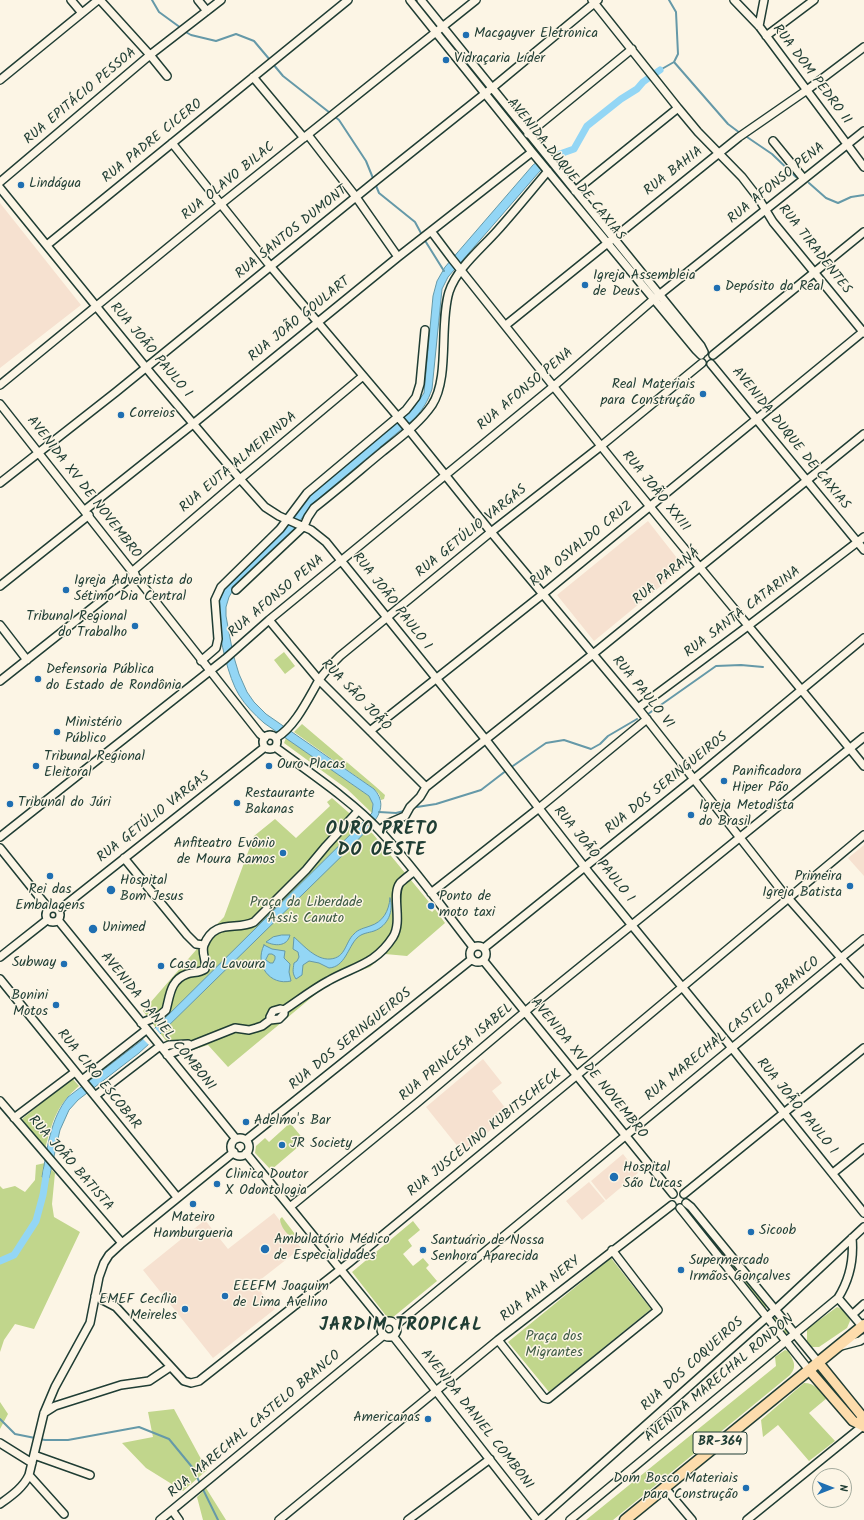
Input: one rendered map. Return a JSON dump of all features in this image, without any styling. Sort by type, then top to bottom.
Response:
[{"type":"highway","name":"BR-364","points":[[625,1520],[863,1325]]},
{"type":"main road","points":[[818,1362],[861,1415],[864,1426]]},
{"type":"main road","points":[[809,1370],[853,1421],[864,1426]]},
{"type":"street","points":[[71,0],[82,13]]},
{"type":"street","points":[[0,80],[99,0],[150,55],[167,76]]},
{"type":"street","points":[[198,0],[207,11]]},
{"type":"street","name":"RUA EPITÁCIO PESSOA","points":[[0,182],[150,55],[221,0]]},
{"type":"street","name":"RUA PADRE CICERO","points":[[47,245],[348,0]]},
{"type":"street","name":"AVENIDA DUQUE DE CAXIAS","points":[[410,0],[532,152],[607,242],[701,346],[703,353]]},
{"type":"street","name":"AVENIDA DUQUE DE CAXIAS","points":[[421,0],[528,134],[613,237],[657,297]]},
{"type":"street","name":"RUA OLAVO BILAC","points":[[0,385],[221,204],[476,0]]},
{"type":"street","name":"RUA DOM PEDRO II","points":[[734,0],[759,26],[864,167]]},
{"type":"street","points":[[759,26],[764,0]]},
{"type":"street","points":[[766,36],[814,0]]},
{"type":"street","name":"RUA TIRADENTES","points":[[595,1],[698,132],[742,177],[773,222],[864,332]]},
{"type":"street","name":"RUA SANTOS DUMONT","points":[[0,483],[485,94],[595,1]]},
{"type":"street","name":"RUA BAHIA","points":[[506,325],[613,237],[745,132],[807,90],[864,46]]},
{"type":"street","points":[[528,134],[632,49]]},
{"type":"street","points":[[253,77],[306,137],[356,198],[398,257]]},
{"type":"street","points":[[576,191],[678,108]]},
{"type":"street","name":"RUA AFONSO PENA","points":[[0,837],[225,659],[341,560],[554,386],[657,297],[864,131]]},
{"type":"street","points":[[773,141],[804,179]]},
{"type":"street","name":"RUA PAULO VI","points":[[172,143],[271,267],[399,418],[444,475],[647,719],[788,899],[864,984]]},
{"type":"street","name":"RUA JOÃO GOULART","points":[[0,586],[193,424],[318,322],[429,232],[532,152]]},
{"type":"street","points":[[201,661],[216,648],[218,639],[215,600],[221,587],[280,529],[308,517],[314,508],[427,411],[437,393],[442,365],[447,298],[459,268],[497,231],[547,169]]},
{"type":"street","name":"RUA JOÃO PAULO I","points":[[0,188],[193,424],[265,507],[322,538],[341,560],[486,740],[585,867],[864,1213]]},
{"type":"street","name":"RUA JOÃO XXIII","points":[[429,232],[506,325],[601,446],[864,766]]},
{"type":"street","points":[[713,355],[710,352],[703,353],[700,359],[702,363],[706,365],[711,364],[713,355],[864,232]]},
{"type":"street","points":[[236,590],[295,523],[307,494],[399,418],[413,402],[419,391],[422,376],[425,330]]},
{"type":"street","name":"RUA OSVALDO CRUZ","points":[[370,731],[543,594],[756,418],[864,332]]},
{"type":"street","name":"RUA GETÚLIO VARGAS","points":[[278,736],[288,728],[304,707],[328,668],[340,656],[387,619],[491,532],[601,446],[702,363]]},
{"type":"street","name":"AVENIDA DUQUE DE CAXIAS","points":[[711,364],[864,550]]},
{"type":"street","name":"RUA EUTA ALMEIRINDA","points":[[0,681],[134,573],[240,479],[363,376]]},
{"type":"street","name":"AVENIDA XV DE NOVEMBRO","points":[[0,404],[134,573],[209,672],[260,734],[265,738]]},
{"type":"street","name":"RUA PARANÁ","points":[[380,830],[388,823],[405,816],[410,807],[420,797],[426,787],[808,481],[864,434]]},
{"type":"street","name":"RUA SANTA CATARINA","points":[[638,708],[748,626],[864,536]]},
{"type":"street","name":"RUA SÃO JOÃO","points":[[269,620],[320,680],[426,787]]},
{"type":"street","points":[[0,625],[27,660]]},
{"type":"street","name":"RUA DOS SERINGUEIROS","points":[[484,948],[694,779],[864,638]]},
{"type":"street","points":[[431,893],[539,808],[647,719]]},
{"type":"street","points":[[271,735],[278,736],[275,748],[271,750],[265,747],[263,743],[265,738],[271,735]]},
{"type":"street","name":"RUA PRINCESA ISABEL","points":[[290,1207],[525,1012],[864,737]]},
{"type":"street","name":"RUA GETÚLIO VARGAS","points":[[59,910],[265,747]]},
{"type":"street","points":[[275,748],[358,811],[380,830],[474,947]]},
{"type":"street","points":[[141,1023],[159,1016],[166,1010],[169,994],[173,984],[180,978],[205,969],[206,961],[203,950],[204,945],[216,930],[226,926],[248,925],[258,918],[306,870],[358,811]]},
{"type":"street","name":"RUA JUSCELINO KUBITSCHECK","points":[[170,1367],[184,1381],[191,1383],[200,1381],[341,1270],[864,836]]},
{"type":"street","points":[[0,848],[48,909]]},
{"type":"street","points":[[124,858],[191,939],[198,944],[204,945]]},
{"type":"street","points":[[167,1055],[235,1028],[249,1030],[262,1026],[270,1020],[279,1019],[284,1014],[284,1010],[328,981],[369,963],[383,950],[394,936],[398,923],[398,889],[400,884],[414,871]]},
{"type":"street","points":[[47,920],[54,922],[58,920],[60,916],[59,910],[54,907],[48,909]]},
{"type":"street","points":[[47,920],[46,914],[48,909]]},
{"type":"street","points":[[0,958],[47,920]]},
{"type":"street","name":"AVENIDA DANIEL COMBONI","points":[[58,920],[236,1139]]},
{"type":"street","name":"RUA MARECHAL CASTELO BRANCO","points":[[396,1325],[864,939]]},
{"type":"street","points":[[480,946],[484,948],[486,956],[483,960],[479,962],[472,959],[470,954],[474,947],[480,946]]},
{"type":"street","name":"RUA DOS SERINGUEIROS","points":[[246,1140],[472,959]]},
{"type":"street","name":"AVENIDA XV DE NOVEMBRO","points":[[483,960],[624,1136],[673,1194]]},
{"type":"street","name":"RUA CIRO ESCOBAR","points":[[0,979],[177,1197]]},
{"type":"street","points":[[83,1082],[148,1032]]},
{"type":"street","points":[[93,1094],[159,1045],[194,1044]]},
{"type":"street","points":[[684,1194],[864,1048]]},
{"type":"street","points":[[14,1118],[75,1072]]},
{"type":"street","name":"RUA JOÃO BATISTA","points":[[0,1102],[122,1243]]},
{"type":"street","points":[[241,1138],[246,1140],[249,1148],[246,1153],[241,1155],[234,1152],[232,1147],[236,1139],[241,1138]]},
{"type":"street","points":[[833,1173],[864,1148]]},
{"type":"street","points":[[0,1504],[25,1482],[29,1475],[44,1413],[55,1387],[90,1323],[99,1277],[104,1263],[109,1255],[177,1197],[234,1152]]},
{"type":"street","points":[[246,1153],[384,1323]]},
{"type":"street","points":[[684,1194],[678,1192],[673,1194],[670,1200],[672,1204],[675,1207],[680,1208],[809,1370]]},
{"type":"street","points":[[684,1194],[686,1203],[818,1362]]},
{"type":"street","points":[[680,1208],[686,1203]]},
{"type":"street","name":"RUA ANA NERY","points":[[279,1520],[498,1340],[672,1204]]},
{"type":"street","name":"RUA DOS COQUEIROS","points":[[538,1520],[775,1310],[864,1227]]},
{"type":"street","name":"AVENIDA MARECHAL RONDON","points":[[570,1520],[838,1298],[848,1279],[852,1264],[852,1238]]},
{"type":"street","points":[[498,1340],[544,1398],[548,1399],[658,1310],[612,1250]]},
{"type":"street","points":[[44,1413],[55,1406],[121,1385],[149,1381],[170,1367],[116,1307],[95,1296]]},
{"type":"street","points":[[838,1298],[863,1325]]},
{"type":"street","points":[[853,1314],[864,1304]]},
{"type":"street","points":[[391,1321],[396,1325],[397,1332],[393,1336],[388,1337],[384,1335],[382,1330],[384,1323],[391,1321]]},
{"type":"street","name":"RUA MARECHAL CASTELO BRANCO","points":[[160,1520],[384,1335]]},
{"type":"street","name":"AVENIDA DANIEL COMBONI","points":[[393,1336],[538,1520]]},
{"type":"street","points":[[836,1347],[860,1341],[864,1338]]},
{"type":"street","points":[[747,1520],[864,1426]]},
{"type":"street","points":[[0,1442],[33,1459],[90,1475]]},
{"type":"street","points":[[408,1520],[490,1459]]},
{"type":"street","points":[[29,1475],[64,1514]]},
{"type":"street","points":[[665,1488],[692,1520]]},
{"type":"street","points":[[172,1510],[179,1520]]},
{"type":"shaded area","points":[[0,203],[81,305],[0,368]]},
{"type":"shaded area","points":[[648,521],[684,567],[594,641],[557,595]]},
{"type":"shaded area","points":[[864,845],[864,876],[848,858]]},
{"type":"shaded area","points":[[483,1059],[502,1083],[492,1091],[510,1114],[463,1153],[426,1107]]},
{"type":"shaded area","name":"Hospital São Lucas","points":[[623,1154],[638,1173],[606,1200],[591,1181]]},
{"type":"shaded area","name":"Hospital São Lucas","points":[[589,1182],[605,1201],[582,1220],[566,1201]]},
{"type":"shaded area","name":"EEEFM Joaquim de Lima Avelino","points":[[274,1213],[301,1248],[255,1284],[275,1309],[213,1358],[143,1270],[205,1220],[228,1249]]},
{"type":"green space","points":[[443,35],[446,36],[483,83],[483,86],[443,37]]},
{"type":"green space","points":[[491,95],[494,96],[592,215],[592,218],[491,97]]},
{"type":"green space","points":[[284,652],[295,666],[285,674],[274,660]]},
{"type":"green space","points":[[302,724],[385,795],[384,799],[381,800],[379,794],[374,789],[294,732]]},
{"type":"green space","points":[[286,738],[369,796],[373,804],[372,813],[347,789],[284,743]]},
{"type":"green space","name":"Praça da Liberdade Assis Canuto","points":[[332,798],[373,834],[429,902],[426,905],[432,912],[435,909],[445,923],[407,956],[385,954],[370,967],[339,979],[323,988],[228,1067],[208,1045],[177,1055],[143,1011],[196,950],[200,942],[224,917],[254,836],[275,819],[296,838],[330,806],[327,802]]},
{"type":"green space","points":[[72,1078],[79,1086],[65,1100],[56,1114],[45,1149],[22,1119]]},
{"type":"green space","name":"JR Society","points":[[290,1123],[305,1141],[271,1170],[255,1153],[256,1146],[265,1138],[269,1142]]},
{"type":"green space","points":[[45,1163],[55,1173],[52,1204],[54,1217],[80,1232],[34,1329],[15,1324],[4,1340],[0,1352],[0,1186],[3,1189],[15,1186],[25,1192],[35,1180],[36,1165]]},
{"type":"green space","points":[[686,1208],[688,1208],[766,1305],[766,1308],[763,1307],[685,1211]]},
{"type":"green space","points":[[282,1217],[298,1238],[293,1238],[285,1231],[280,1222]]},
{"type":"green space","points":[[413,1221],[420,1230],[408,1240],[412,1246],[403,1254],[413,1266],[423,1258],[429,1265],[426,1268],[437,1281],[392,1318],[387,1317],[352,1272]]},
{"type":"green space","name":"Praça dos Migrantes","points":[[611,1258],[651,1309],[549,1392],[508,1342]]},
{"type":"green space","points":[[837,1307],[844,1310],[849,1315],[850,1321],[847,1328],[819,1347],[812,1347],[807,1341],[807,1329]]},
{"type":"green space","points":[[773,1318],[777,1318],[788,1331],[787,1334],[784,1335],[773,1321]]},
{"type":"green space","points":[[785,1350],[788,1351],[794,1363],[794,1369],[790,1375],[613,1520],[586,1520],[776,1366],[775,1357]]},
{"type":"green space","points":[[804,1383],[811,1384],[820,1390],[827,1398],[809,1413],[835,1441],[809,1461],[778,1425],[763,1437],[761,1420]]},
{"type":"green space","points":[[0,1402],[8,1414],[0,1429]]},
{"type":"green space","points":[[174,1409],[207,1470],[183,1491],[146,1468],[122,1443],[153,1437],[148,1412]]},
{"type":"green space","points":[[206,1488],[226,1520],[203,1520],[197,1497]]},
{"type":"water","points":[[553,152],[558,158],[540,171],[448,277],[442,289],[432,389],[427,401],[415,418],[312,504],[294,529],[233,590],[226,607],[226,616],[233,654],[239,674],[247,692],[254,702],[266,714],[374,789],[381,804],[380,811],[371,825],[354,844],[160,1034],[139,1053],[78,1100],[69,1110],[60,1130],[49,1178],[42,1177],[53,1125],[68,1097],[141,1041],[155,1028],[372,813],[373,804],[369,796],[264,723],[250,710],[239,695],[228,669],[221,637],[218,618],[220,599],[224,589],[307,498],[413,409],[424,393],[433,296],[437,281],[445,267],[533,165]]},
{"type":"water","points":[[390,898],[391,908],[389,918],[383,926],[379,929],[359,936],[339,964],[329,968],[319,963],[309,961],[303,965],[302,975],[296,979],[293,973],[293,968],[294,963],[299,957],[298,952],[293,949],[294,937],[315,955],[325,959],[335,958],[342,953],[351,937],[356,932],[375,924],[382,919],[387,912]]},
{"type":"water","points":[[290,935],[283,944],[277,945],[266,942],[273,937]]},
{"type":"water","points":[[264,945],[272,949],[285,951],[284,958],[290,964],[289,972],[291,981],[283,982],[271,977],[263,966],[261,952]],"holes":[[[269,954],[275,956],[275,959],[273,963],[270,963],[266,960]]]},
{"type":"pier","points":[[155,1028],[161,1035],[149,1045],[143,1039]]},
{"type":"waterway","points":[[152,0],[159,12],[181,28]]},
{"type":"waterway","points":[[660,70],[674,62],[678,54],[676,12],[669,0]]},
{"type":"waterway","points":[[184,31],[191,35],[216,41],[236,34],[254,41],[270,60]]},
{"type":"waterway","points":[[674,62],[728,124],[740,133]]},
{"type":"waterway","points":[[273,64],[283,76],[339,120],[366,161],[379,193],[415,222],[422,235]]},
{"type":"waterway","points":[[549,160],[557,155],[574,149],[587,126],[660,70]]},
{"type":"waterway","points":[[744,135],[772,154],[796,177]]},
{"type":"waterway","points":[[809,183],[826,198],[838,203],[851,197],[864,195]]},
{"type":"waterway","points":[[424,239],[444,271]]},
{"type":"waterway","points":[[648,714],[716,666],[741,665],[763,667]]},
{"type":"waterway","points":[[510,768],[546,743],[564,740],[591,749],[600,744],[608,736],[637,719]]},
{"type":"waterway","points":[[417,807],[436,804],[481,790],[507,770]]},
{"type":"waterway","points":[[379,812],[396,813],[404,811]]},
{"type":"waterway","points":[[0,1261],[14,1255],[36,1221],[43,1195],[47,1170]]},
{"type":"waterway","points":[[0,1419],[15,1434],[45,1440],[68,1440],[139,1427],[169,1439],[192,1467],[218,1520]]},
{"type":"place","name":"Macgayver Eletronica","points":[[466,35]]},
{"type":"place","name":"Vidraçaria Líder","points":[[446,60]]},
{"type":"place","name":"Lindágua","points":[[21,185]]},
{"type":"place","name":"Igreja Assembleia de Deus","points":[[585,285]]},
{"type":"place","name":"Depósito da Real","points":[[717,288]]},
{"type":"place","name":"Real Materiais para Construção","points":[[703,394]]},
{"type":"place","name":"Correios","points":[[121,415]]},
{"type":"place","name":"Igreja Adventista do Sétimo Dia Central","points":[[66,590]]},
{"type":"place","name":"Tribunal Regional do Trabalho","points":[[135,626]]},
{"type":"place","name":"Defensoria Pública do Estado de Rondônia","points":[[38,679]]},
{"type":"place","name":"Ministério Público","points":[[57,732]]},
{"type":"place","name":"Tribunal Regional Eleitoral","points":[[36,766]]},
{"type":"place","name":"Ouro Placas","points":[[269,766]]},
{"type":"place","name":"Panificadora Hiper Pão","points":[[724,781]]},
{"type":"place","name":"Restaurante Bakanas","points":[[237,803]]},
{"type":"place","name":"Tribunal do Júri","points":[[10,804]]},
{"type":"place","name":"Igreja Metodista do Brasil","points":[[691,815]]},
{"type":"place","name":"Anfiteatro Evônio de Moura Ramos","points":[[283,853]]},
{"type":"place","name":"Rei das Embalagens","points":[[50,876]]},
{"type":"place","name":"Primeira Igreja Batista","points":[[850,886]]},
{"type":"place","name":"Hospital Bom Jesus","points":[[111,890]]},
{"type":"place","name":"Ponto de moto taxi","points":[[431,906]]},
{"type":"place","name":"Unimed","points":[[93,929]]},
{"type":"place","name":"Subway","points":[[64,964]]},
{"type":"place","name":"Casa da Lavoura","points":[[161,966]]},
{"type":"place","name":"Bonini Motos","points":[[56,1005]]},
{"type":"place","name":"Adelmo's Bar","points":[[246,1122]]},
{"type":"place","name":"JR Society","points":[[282,1145]]},
{"type":"place","name":"Hospital São Lucas","points":[[614,1177]]},
{"type":"place","name":"Clinica Doutor X Odontologia","points":[[217,1184]]},
{"type":"place","name":"Mateiro Hamburgueria","points":[[193,1204]]},
{"type":"place","name":"Sicoob","points":[[751,1232]]},
{"type":"place","name":"Ambulatório Médico de Especialidades","points":[[265,1249]]},
{"type":"place","name":"Santuário de Nossa Senhora Aparecida","points":[[423,1250]]},
{"type":"place","name":"Supermercado Irmãos Gonçalves","points":[[681,1270]]},
{"type":"place","name":"EEEFM Joaquim de Lima Avelino","points":[[225,1296]]},
{"type":"place","name":"EMEF Cecília Meireles","points":[[185,1309]]},
{"type":"place","name":"Americanas","points":[[428,1419]]},
{"type":"place","name":"Dom Bosco Materiais para Construção","points":[[746,1488]]},
{"type":"district","name":"OURO PRETO DO OESTE","points":[[382,841]]},
{"type":"district","name":"JARDIM TROPICAL","points":[[401,1327]]}]
